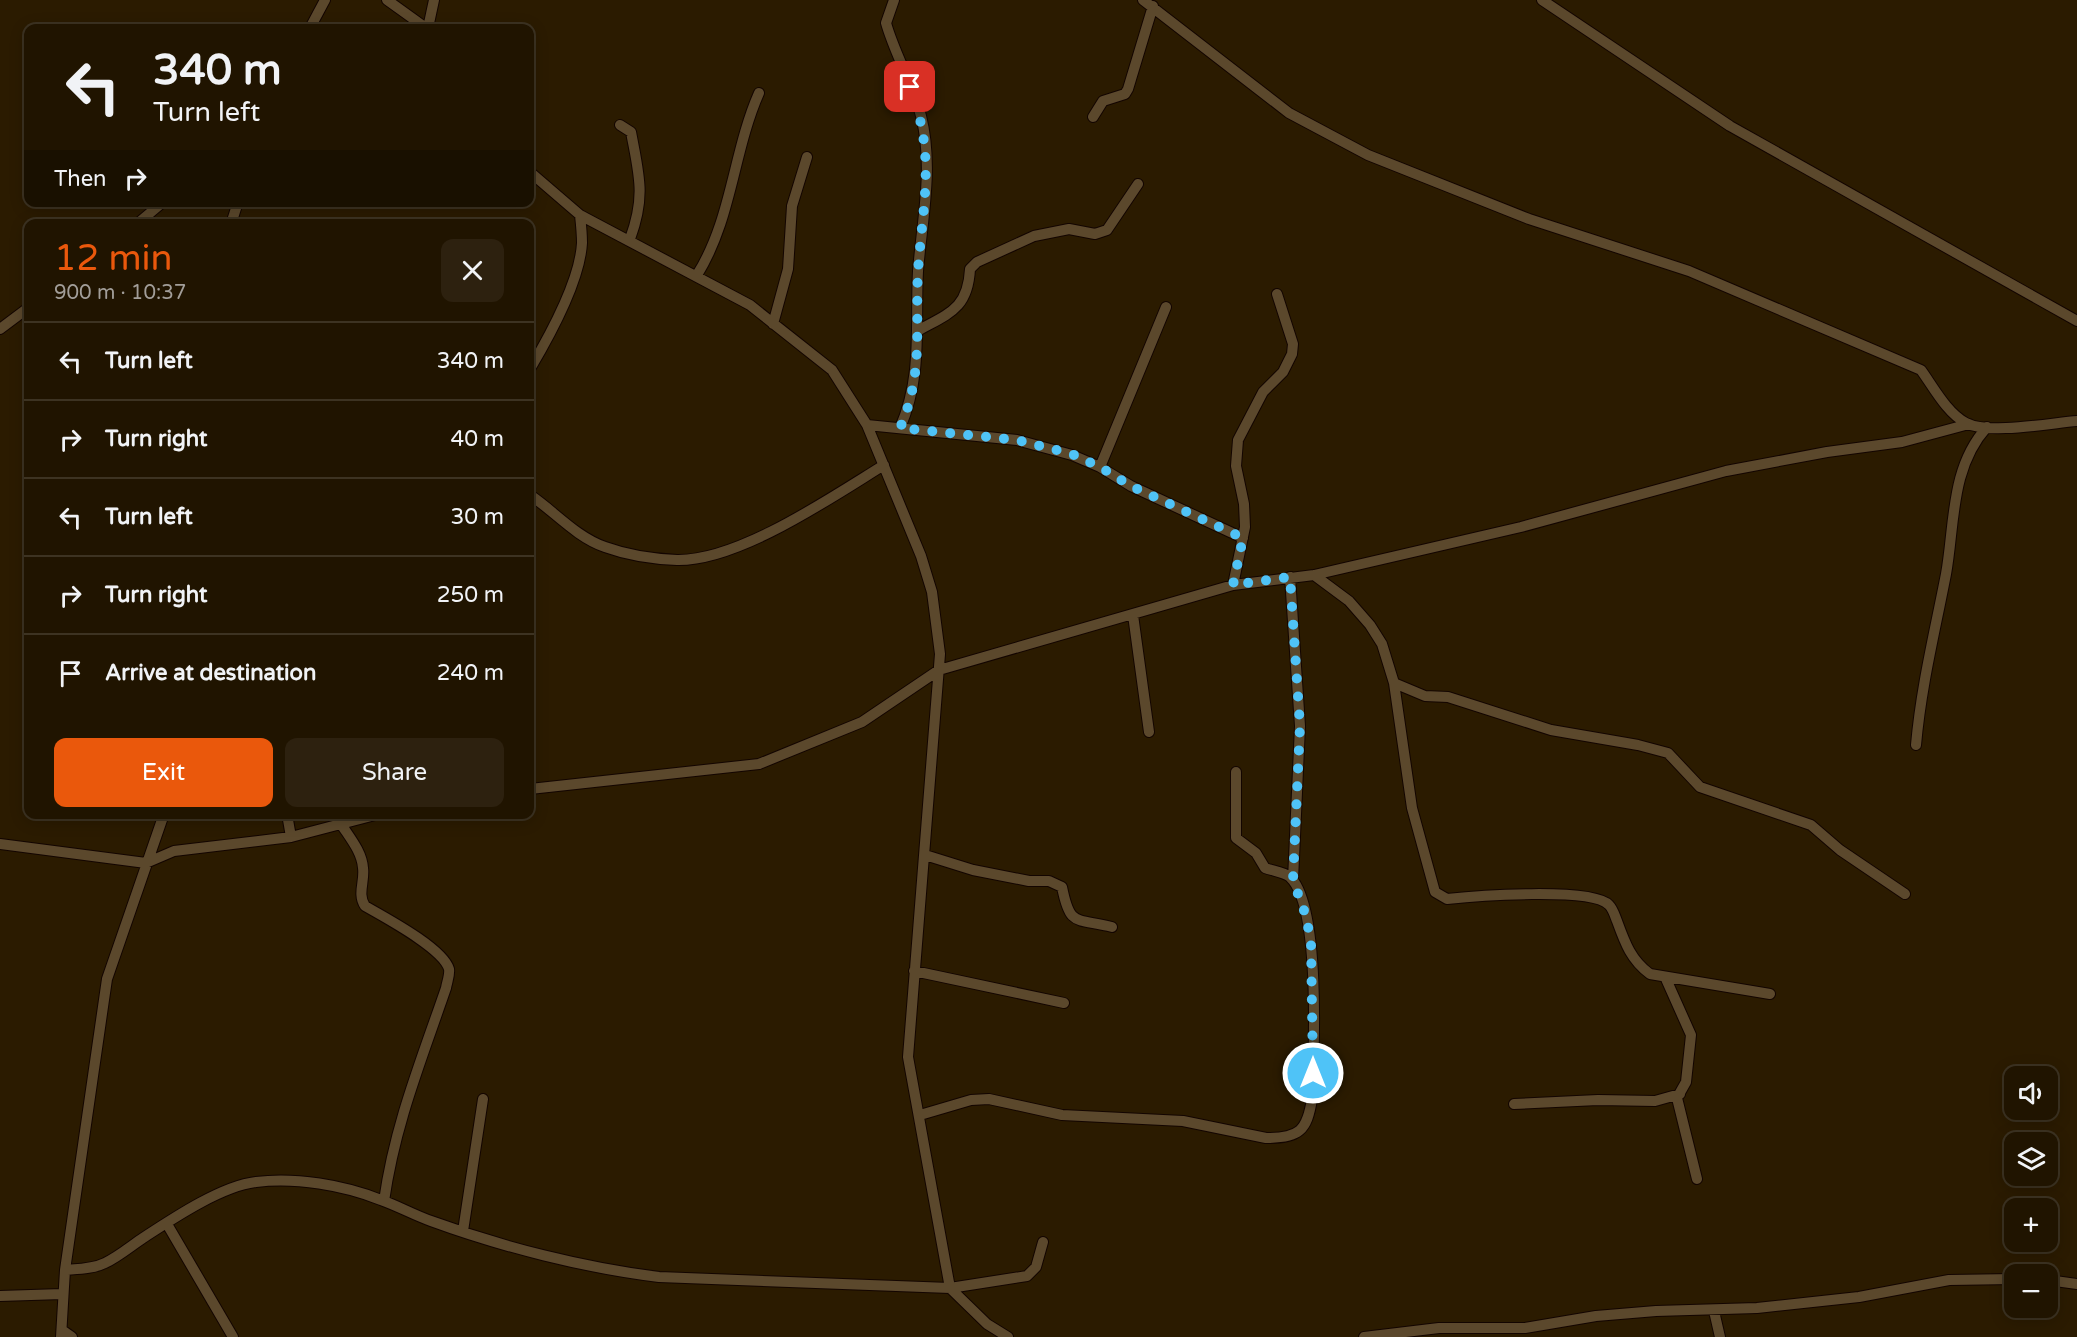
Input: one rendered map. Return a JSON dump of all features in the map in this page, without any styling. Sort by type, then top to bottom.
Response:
[{"type":"street","points":[[312,24],[325,0]]},
{"type":"street","points":[[387,0],[421,24]]},
{"type":"street","points":[[428,24],[434,0]]},
{"type":"street","points":[[894,0],[886,23],[922,117],[927,174],[924,227],[918,271],[919,330],[915,377],[900,428]]},
{"type":"street","points":[[1542,0],[1730,126],[2077,321]]},
{"type":"street","points":[[1093,117],[1103,101],[1125,94],[1128,89],[1148,3],[1289,113],[1368,155],[1529,219],[1689,272],[1921,370],[1941,398],[1969,424]]},
{"type":"street","points":[[697,275],[718,235],[747,121],[759,93]]},
{"type":"street","points":[[620,125],[631,132],[641,186],[641,202],[630,239]]},
{"type":"street","points":[[773,324],[788,269],[792,206],[807,157]]},
{"type":"street","points":[[534,175],[580,215],[630,239],[750,305],[832,370],[867,425],[884,465],[932,592],[939,670],[908,1057],[950,1288],[987,1324],[1008,1337]]},
{"type":"street","points":[[919,330],[959,307],[969,286],[970,268],[977,262],[1034,236],[1069,229],[1095,234],[1107,230],[1138,184]]},
{"type":"street","points":[[143,219],[157,207]]},
{"type":"street","points":[[534,362],[568,292],[582,245],[580,215]]},
{"type":"street","points":[[1233,585],[1243,538],[1244,504],[1236,466],[1238,440],[1263,393],[1283,372],[1292,354],[1293,344],[1277,294]]},
{"type":"street","points":[[1100,467],[1166,307]]},
{"type":"street","points":[[0,329],[24,311]]},
{"type":"street","points":[[534,789],[759,764],[862,722],[939,670],[1233,585],[1314,575],[1521,527],[1726,471],[1827,452],[1902,442],[1969,424],[2005,428],[2077,421]]},
{"type":"street","points":[[867,425],[1017,440],[1072,454],[1100,467],[1131,486],[1243,538]]},
{"type":"street","points":[[1916,745],[1919,709],[1951,546],[1953,507],[1974,440],[1986,427]]},
{"type":"street","points":[[534,498],[559,519],[603,547],[679,560],[721,552],[789,523],[884,465]]},
{"type":"street","points":[[1314,575],[1349,601],[1370,625],[1382,644],[1394,683],[1412,808],[1435,892],[1447,899],[1504,894],[1602,898],[1611,906],[1636,964],[1650,974],[1666,979],[1770,994]]},
{"type":"street","points":[[920,1115],[971,1100],[989,1099],[1062,1115],[1183,1121],[1266,1138],[1300,1132],[1309,1120],[1312,1098],[1313,983],[1306,916],[1293,880],[1300,726],[1290,577]]},
{"type":"street","points":[[1133,615],[1149,732]]},
{"type":"street","points":[[1394,683],[1425,696],[1448,698],[1551,730],[1638,745],[1668,753],[1700,787],[1812,825],[1840,850],[1905,894]]},
{"type":"street","points":[[1236,772],[1236,838],[1257,853],[1265,868],[1287,874],[1293,880]]},
{"type":"street","points":[[72,1337],[61,1333],[62,1294],[107,979],[162,819]]},
{"type":"street","points":[[287,819],[291,837]]},
{"type":"street","points":[[0,844],[146,863],[174,851],[291,837],[362,819]]},
{"type":"street","points":[[342,825],[362,860],[364,869],[361,896],[365,906],[423,943],[443,959],[448,968],[446,988],[402,1111],[387,1173],[384,1201]]},
{"type":"street","points":[[925,855],[998,876],[1049,881],[1062,887],[1066,912],[1074,919],[1112,927]]},
{"type":"street","points":[[914,971],[1064,1003]]},
{"type":"street","points":[[1666,979],[1691,1035],[1686,1082],[1677,1098],[1697,1179]]},
{"type":"street","points":[[1514,1104],[1598,1100],[1655,1101],[1680,1094]]},
{"type":"street","points":[[463,1231],[483,1099]]},
{"type":"street","points":[[65,1270],[89,1268],[106,1263],[178,1216],[229,1190],[255,1182],[291,1182],[338,1188],[384,1201],[431,1221],[566,1261],[617,1272],[659,1277],[950,1288],[1027,1276],[1036,1267],[1042,1242]]},
{"type":"street","points":[[168,1224],[233,1337]]},
{"type":"street","points":[[1365,1337],[1439,1328],[1525,1328],[1596,1316],[1656,1311],[1714,1311],[1859,1297],[1949,1280],[2004,1279]]},
{"type":"street","points":[[2058,1281],[2077,1284]]},
{"type":"street","points":[[0,1296],[62,1294]]},
{"type":"street","points":[[1714,1311],[1719,1337]]},
{"type":"route","points":[[910,87],[922,117],[927,174],[924,227],[918,271],[919,344],[915,377],[900,428],[1017,440],[1072,454],[1100,467],[1131,486],[1243,538],[1234,568],[1233,585],[1290,577],[1300,726],[1300,767],[1293,880],[1306,916],[1311,943],[1313,1073]]}]
